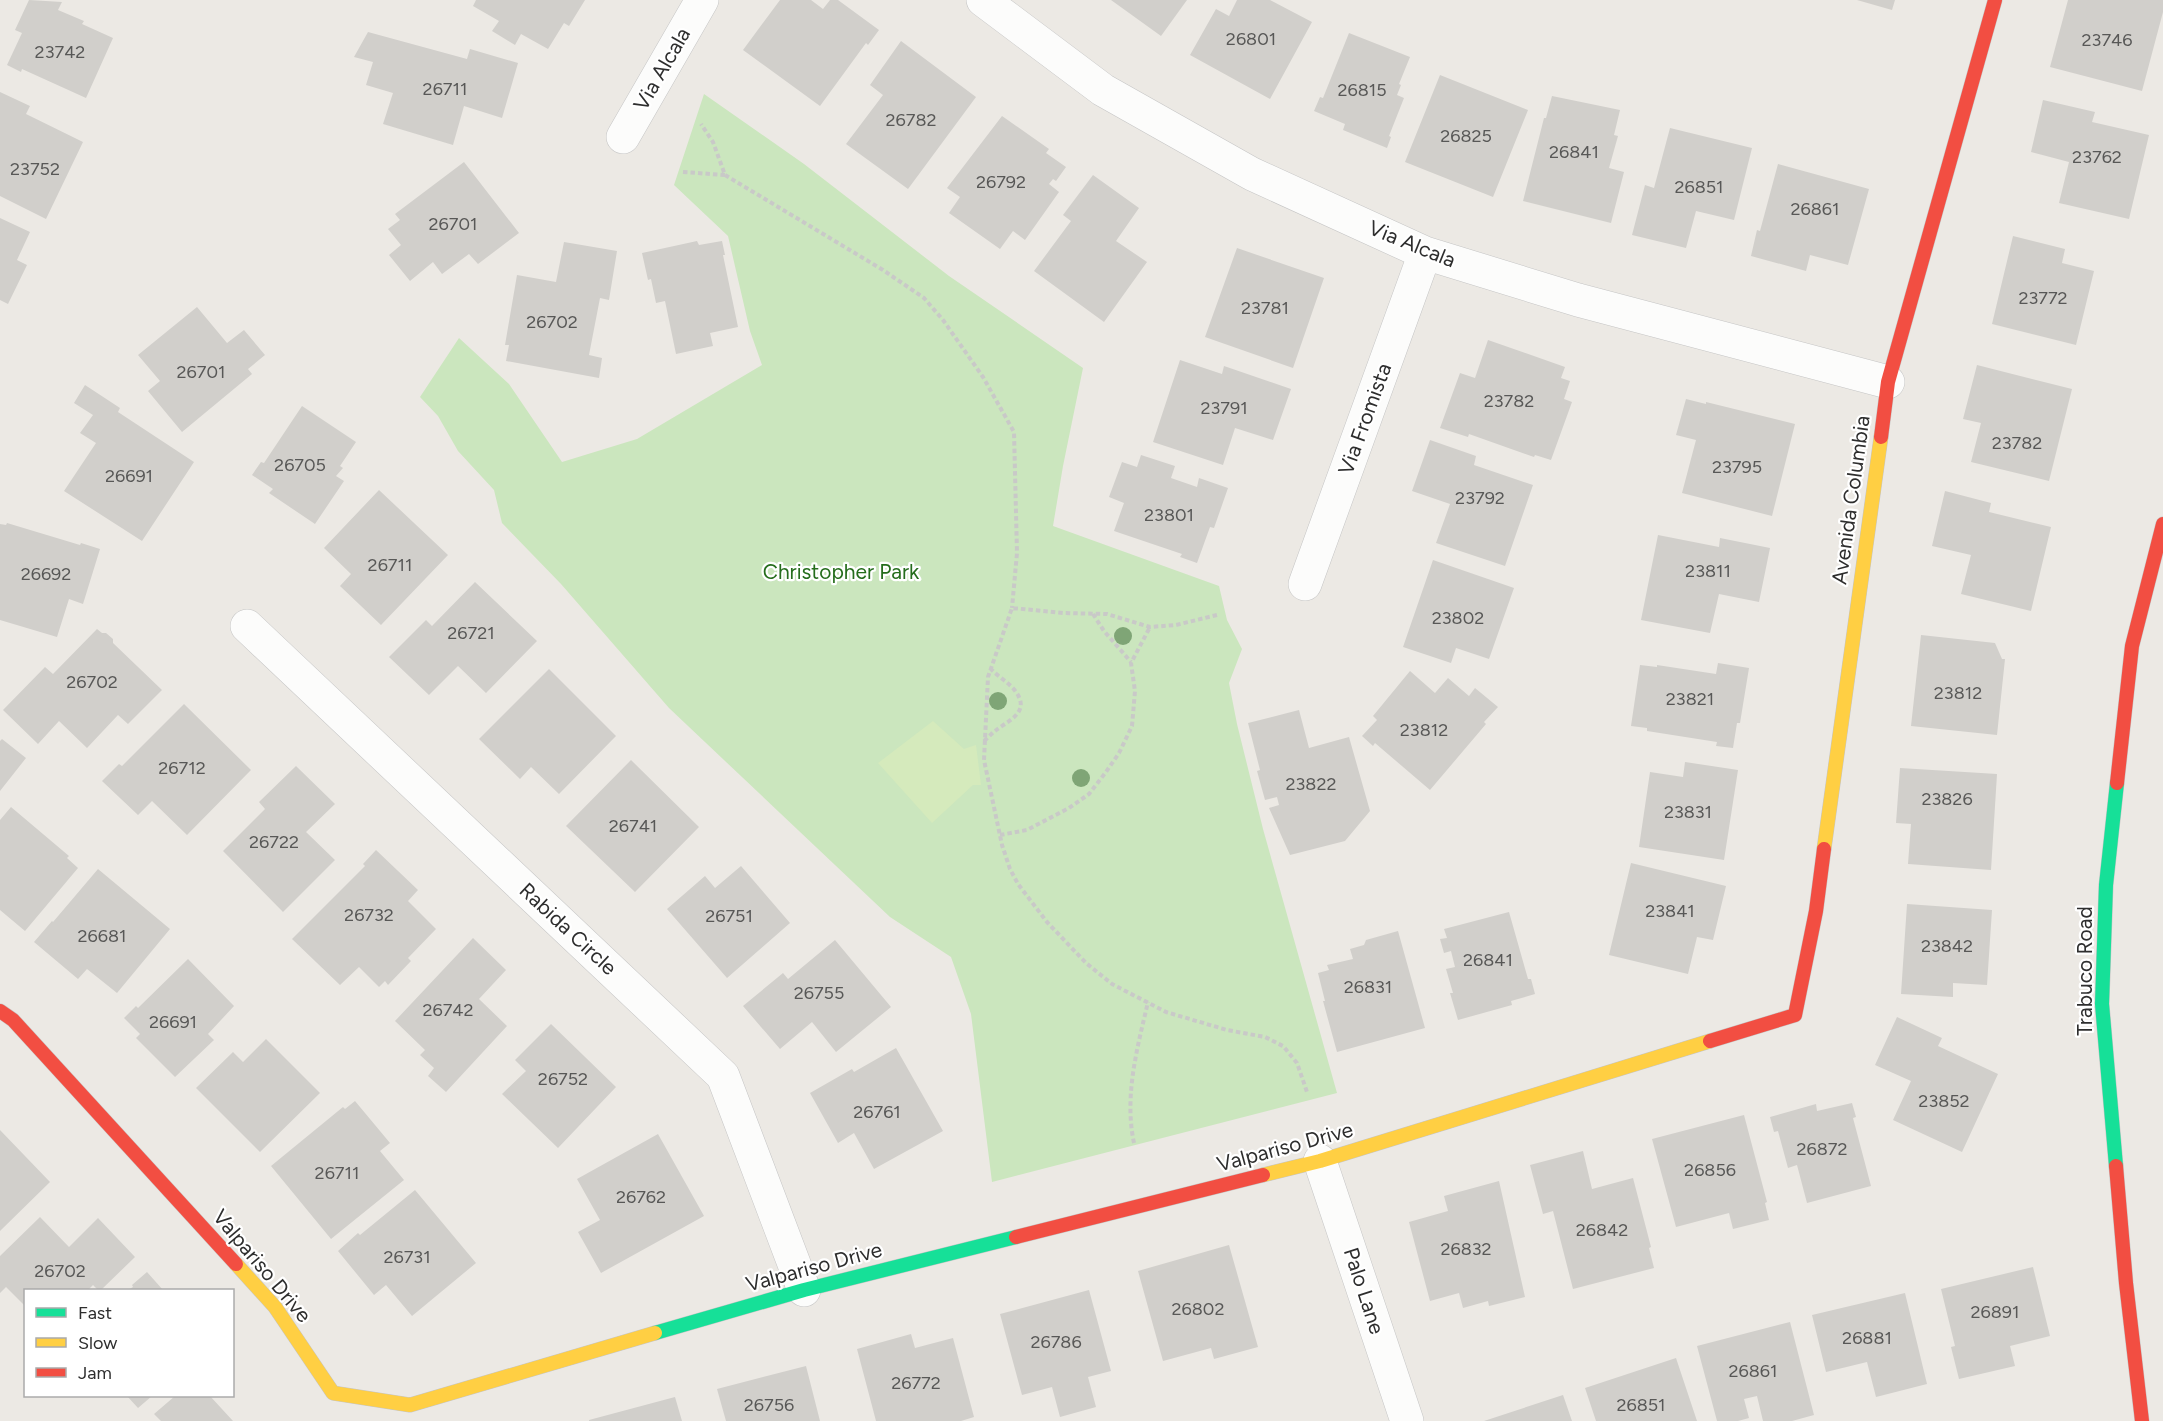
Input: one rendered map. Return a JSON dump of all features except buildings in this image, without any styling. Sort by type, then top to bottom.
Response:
[{"type":"street","name":"Via Alcala","points":[[623,137],[702,0]]},
{"type":"street","name":"Via Alcala","points":[[983,0],[1113,96],[1252,174],[1425,253],[1578,300],[1888,382]]},
{"type":"street","name":"Avenida Columbia","points":[[1795,1015],[1816,911],[1888,382],[1995,0]]},
{"type":"street","name":"Via Fromista","points":[[1305,584],[1425,253]]},
{"type":"street","name":"Trabuco Road","points":[[2142,1421],[2126,1283],[2102,1004],[2106,885],[2132,646],[2163,524]]},
{"type":"street","name":"Rabida Circle","points":[[246,626],[723,1076],[804,1290]]},
{"type":"street","name":"Valpariso Drive","points":[[0,1011],[13,1020],[275,1307],[333,1393],[410,1405],[804,1290],[1320,1161],[1795,1015]]},
{"type":"street","name":"Palo Lane","points":[[1320,1161],[1407,1421]]},
{"type":"path","points":[[701,124],[713,142],[725,175]]},
{"type":"path","points":[[683,172],[725,175],[924,298],[943,320],[983,377],[1014,432],[1017,552],[1012,608],[988,677],[984,741],[986,774],[1010,869],[1018,884],[1047,922],[1086,963],[1112,984],[1166,1012],[1199,1023],[1265,1037],[1283,1046],[1297,1063],[1307,1092]]},
{"type":"path","points":[[1012,608],[1107,614],[1150,627],[1176,625],[1217,615]]},
{"type":"path","points":[[1000,835],[1027,830],[1069,808],[1089,794],[1119,753],[1132,726],[1135,691],[1131,663],[1104,632],[1093,614]]},
{"type":"path","points":[[1131,663],[1150,627]]},
{"type":"path","points":[[984,741],[1018,714],[1021,700],[1015,690],[991,669]]},
{"type":"path","points":[[1134,1143],[1130,1123],[1130,1100],[1134,1065],[1148,1002]]},
{"type":"green space","name":"Christopher Park","points":[[704,94],[804,164],[949,276],[1083,368],[1053,526],[1219,586],[1227,620],[1242,649],[1229,683],[1237,724],[1263,829],[1337,1093],[992,1182],[971,1014],[951,957],[890,917],[669,708],[561,584],[502,523],[494,490],[458,451],[438,416],[420,397],[459,338],[509,384],[562,462],[637,439],[762,365],[750,331],[728,236],[674,185]]},
{"type":"green space","points":[[933,721],[964,749],[976,745],[981,785],[973,785],[932,823],[878,763]]},
{"type":"traffic: fast","points":[[2116,1166],[2102,1004],[2106,885],[2117,783]]},
{"type":"traffic: fast","points":[[655,1333],[804,1290],[1016,1237]]},
{"type":"traffic: slow","points":[[1824,849],[1881,437]]},
{"type":"traffic: slow","points":[[1263,1175],[1320,1161],[1710,1041]]},
{"type":"traffic: slow","points":[[236,1264],[275,1307],[333,1393],[410,1405],[655,1333]]},
{"type":"traffic: jam","points":[[1881,437],[1888,382],[1995,0]]},
{"type":"traffic: jam","points":[[2117,783],[2132,646],[2163,524]]},
{"type":"traffic: jam","points":[[1710,1041],[1795,1015],[1816,911],[1824,849]]},
{"type":"traffic: jam","points":[[0,1011],[13,1020],[236,1264]]},
{"type":"traffic: jam","points":[[2116,1166],[2126,1283],[2142,1421]]},
{"type":"traffic: jam","points":[[1016,1237],[1263,1175]]}]
